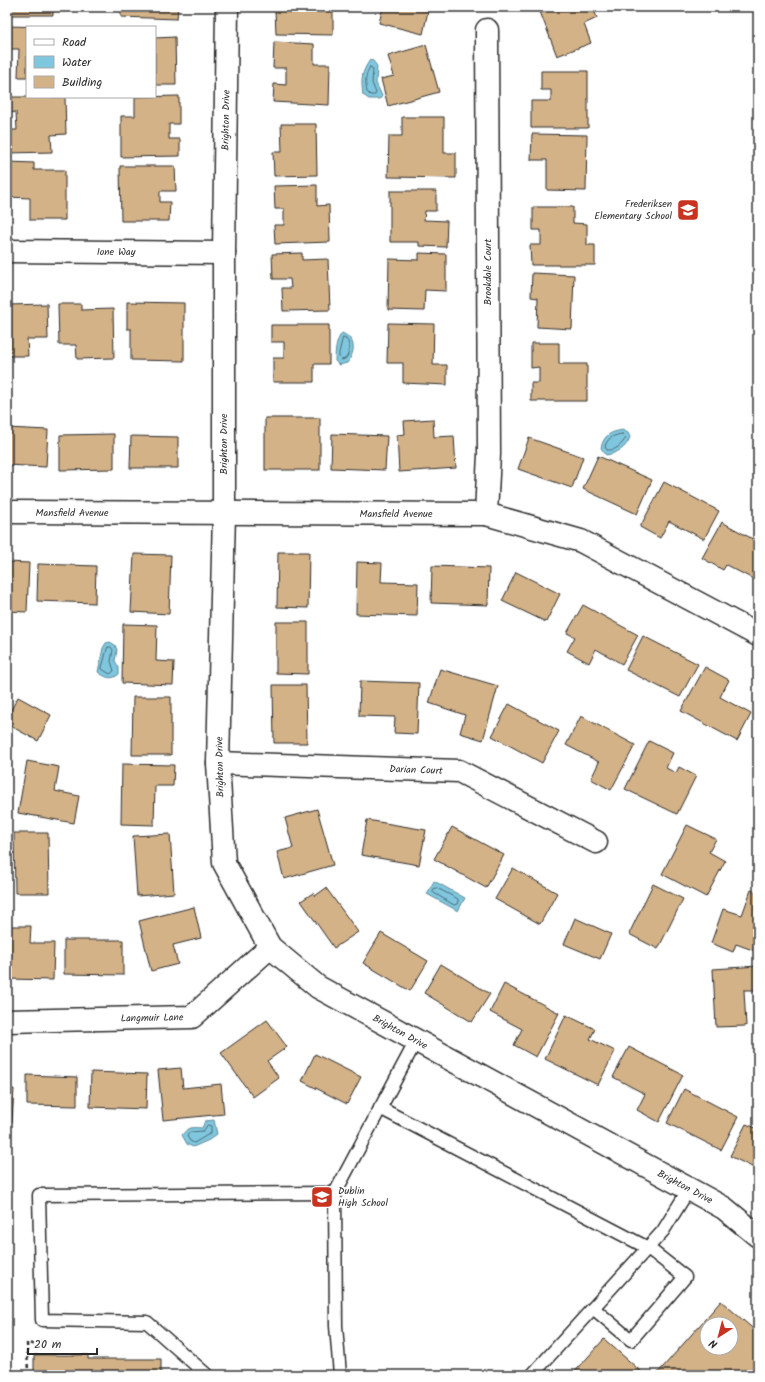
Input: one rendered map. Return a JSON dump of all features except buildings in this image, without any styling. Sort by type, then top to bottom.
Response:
[{"type":"street","name":"Brighton Drive","points":[[227,7],[224,253],[224,513],[218,763],[224,863],[270,947],[318,987],[724,1208],[758,1236]]},
{"type":"street","name":"Brookdale Court","points":[[486,514],[489,454],[488,30]]},
{"type":"street","name":"Ione Way","points":[[7,251],[224,253]]},
{"type":"street","name":"Mansfield Avenue","points":[[7,512],[486,514],[581,541],[758,635]]},
{"type":"street","name":"Darian Court","points":[[218,763],[459,771],[596,842]]},
{"type":"street","name":"Langmuir Lane","points":[[7,1021],[192,1017],[270,947]]},
{"type":"lane","points":[[340,1375],[336,1326],[335,1193],[416,1041]]},
{"type":"lane","points":[[380,1108],[648,1248],[685,1276],[631,1340],[593,1308]]},
{"type":"lane","points":[[532,1375],[663,1231],[689,1189]]},
{"type":"lane","points":[[207,1375],[147,1322],[42,1320],[39,1195],[335,1193]]},
{"type":"path","points":[[28,1375],[27,1343],[42,1346],[42,1320]]},
{"type":"water","points":[[370,60],[377,66],[376,83],[382,96],[380,99],[369,99],[363,95],[362,76]]},
{"type":"water","points":[[342,333],[352,342],[353,350],[347,363],[339,365],[335,361],[335,354],[337,343]]},
{"type":"water","points":[[623,430],[628,433],[630,437],[626,445],[617,452],[606,455],[601,448],[606,437],[611,433]]},
{"type":"water","points":[[110,642],[115,645],[117,650],[115,661],[119,668],[119,674],[111,678],[98,672],[103,648],[106,643]]},
{"type":"water","points":[[434,881],[465,898],[458,911],[427,894]]},
{"type":"water","points":[[214,1120],[217,1134],[209,1140],[193,1147],[187,1144],[182,1135],[186,1130],[202,1128],[205,1121]]},
{"type":"place","name":"Frederiksen Elementary School","points":[[688,210]]},
{"type":"place","name":"Dublin High School","points":[[322,1197]]}]
